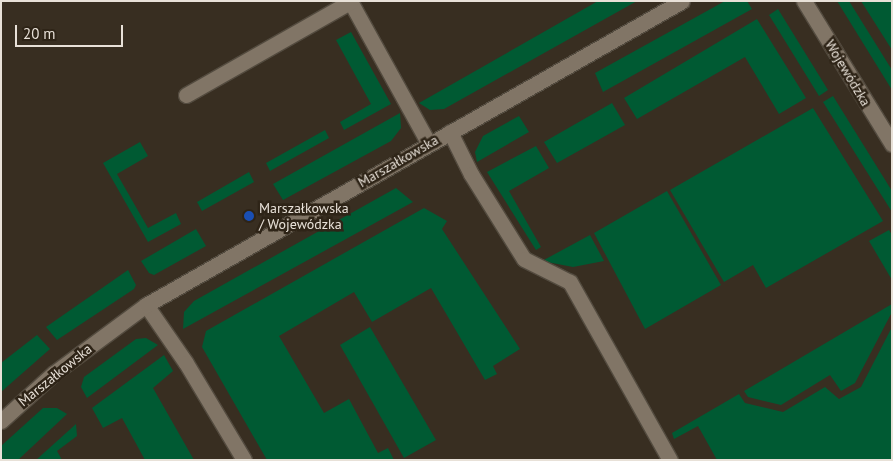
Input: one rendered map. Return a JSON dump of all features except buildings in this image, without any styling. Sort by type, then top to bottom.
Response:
[{"type":"street","points":[[186,95],[350,1],[428,144]]},
{"type":"street","name":"Marszałkowska","points":[[1,420],[54,373],[146,305],[682,1]]},
{"type":"street","name":"Wojewódzka","points":[[804,1],[892,144]]},
{"type":"street","points":[[450,132],[472,174],[524,259],[570,282],[670,460]]},
{"type":"street","points":[[146,305],[186,363],[244,460]]},
{"type":"green space","points":[[598,1],[637,1],[444,109],[430,110],[419,103]]},
{"type":"green space","points":[[725,1],[747,1],[752,9],[603,92],[595,73]]},
{"type":"green space","points":[[837,1],[849,1],[892,70],[892,90]]},
{"type":"green space","points":[[861,1],[892,1],[892,50]]},
{"type":"green space","points":[[778,9],[828,90],[819,96],[769,15]]},
{"type":"green space","points":[[757,19],[806,98],[779,114],[745,57],[637,119],[624,98]]},
{"type":"green space","points":[[351,32],[391,104],[344,130],[340,122],[371,104],[336,40]]},
{"type":"green space","points":[[833,96],[892,191],[892,212],[823,102]]},
{"type":"green space","points":[[612,103],[625,125],[557,163],[544,142]]},
{"type":"green space","points":[[813,108],[883,221],[766,288],[753,265],[724,282],[670,190]]},
{"type":"green space","points":[[400,113],[401,128],[391,141],[283,200],[273,184]]},
{"type":"green space","points":[[519,116],[529,132],[477,162],[475,152],[483,136]]},
{"type":"green space","points":[[325,130],[329,138],[270,171],[266,163]]},
{"type":"green space","points":[[140,142],[148,156],[117,174],[148,228],[176,213],[181,224],[148,242],[103,163]]},
{"type":"green space","points":[[536,146],[549,168],[509,191],[541,247],[536,250],[487,172]]},
{"type":"green space","points":[[249,172],[254,182],[202,211],[197,202]]},
{"type":"green space","points":[[396,188],[413,202],[183,329],[184,312],[194,301]]},
{"type":"green space","points":[[667,191],[721,285],[645,329],[594,233]]},
{"type":"green space","points":[[424,208],[447,221],[442,229],[520,349],[493,366],[497,374],[485,380],[431,288],[372,322],[354,292],[279,336],[324,413],[349,399],[378,453],[388,448],[394,460],[267,460],[202,347],[206,331]]},
{"type":"green space","points":[[196,229],[206,246],[154,275],[149,273],[141,261]]},
{"type":"green space","points":[[889,230],[892,235],[892,280],[869,241]]},
{"type":"green space","points":[[590,235],[604,261],[573,267],[542,261]]},
{"type":"green space","points":[[128,270],[136,285],[134,289],[57,340],[46,327]]},
{"type":"green space","points":[[892,304],[892,312],[855,383],[841,391],[830,375],[781,405],[748,397],[744,391]]},
{"type":"green space","points":[[370,327],[436,440],[404,458],[340,345]]},
{"type":"green space","points":[[892,327],[892,460],[717,460],[698,426],[674,439],[672,433],[739,394],[745,403],[783,412],[825,387],[839,399],[861,387]]},
{"type":"green space","points":[[37,335],[50,349],[1,392],[1,363]]},
{"type":"green space","points":[[146,338],[158,345],[87,398],[81,387],[84,377],[136,339]]},
{"type":"green space","points":[[164,355],[173,371],[153,388],[194,460],[145,460],[122,418],[103,428],[92,408]]},
{"type":"green space","points":[[43,408],[57,408],[67,414],[18,460],[1,460],[1,446]]},
{"type":"green space","points":[[76,424],[77,436],[57,451],[62,460],[36,460]]},
{"type":"place","name":"Marszałkowska / Wojewódzka","points":[[249,216]]}]
